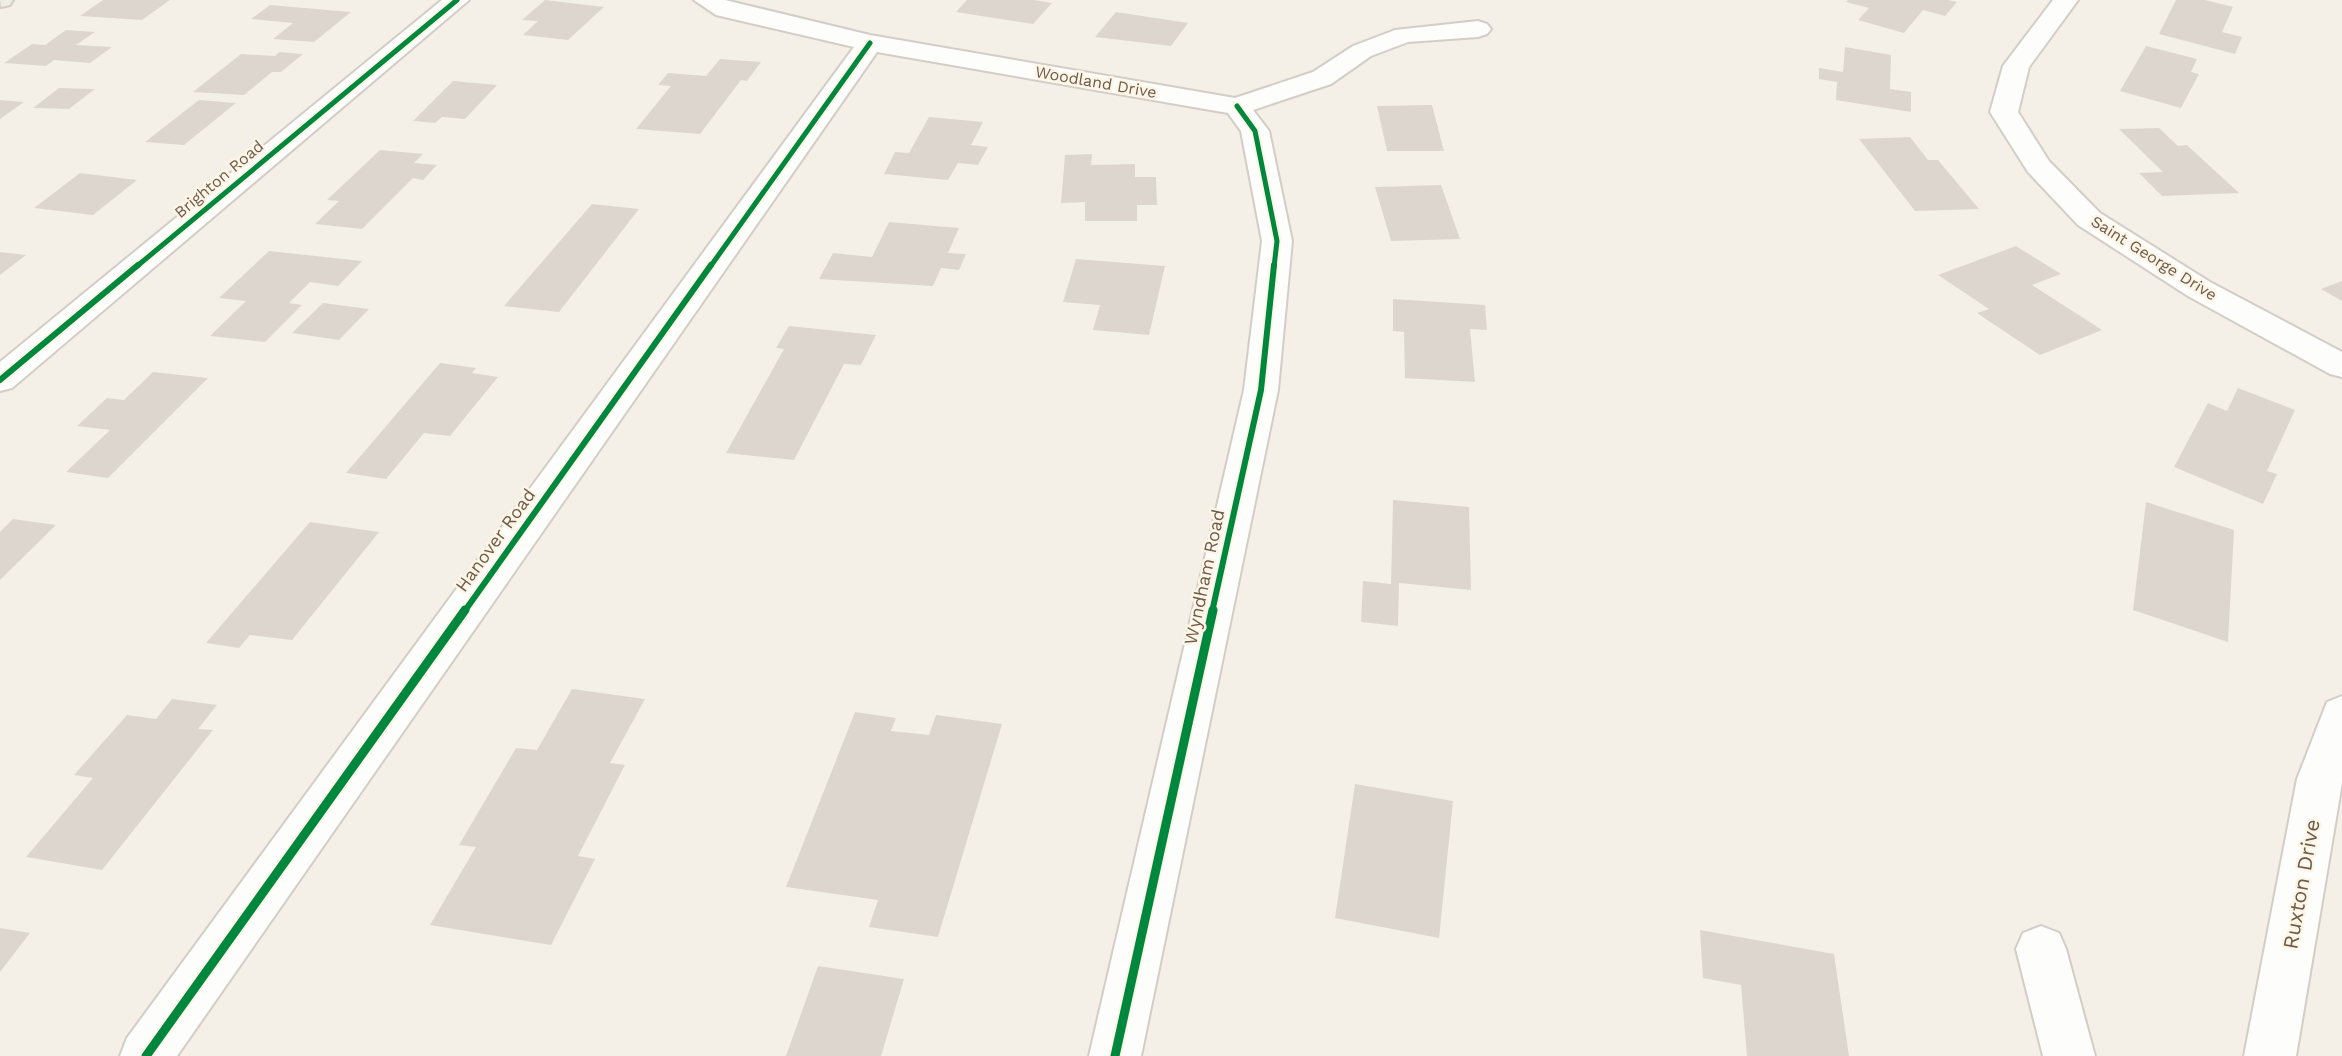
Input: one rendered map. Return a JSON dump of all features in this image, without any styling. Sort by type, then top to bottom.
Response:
[{"type":"street","name":"Brighton Road","points":[[0,380],[457,0]]},
{"type":"street","name":"Woodland Drive","points":[[706,0],[725,10],[870,43],[1237,106],[1322,78],[1363,51],[1404,35],[1478,29]]},
{"type":"street","name":"Saint George Drive","points":[[2066,0],[2016,66],[2004,112],[2038,166],[2089,219],[2199,289],[2342,366]]},
{"type":"street","name":"Hanover Road","points":[[146,1056],[870,43]]},
{"type":"street","name":"Wyndham Road","points":[[1115,1056],[1261,390],[1277,240],[1255,131],[1237,106]]},
{"type":"street","name":"Ruxton Drive","points":[[2270,1056],[2320,779],[2342,714]]},
{"type":"street","points":[[2040,949],[2069,1056]]},
{"type":"building","points":[[103,0],[170,0],[142,20],[80,16]]},
{"type":"building","points":[[545,0],[604,7],[568,40],[523,35],[538,21],[522,20]]},
{"type":"building","points":[[967,0],[1034,0],[1052,3],[1033,24],[956,12]]},
{"type":"building","points":[[2176,0],[2205,0],[2233,7],[2222,32],[2242,37],[2235,54],[2159,34]]},
{"type":"building","points":[[1846,2],[1957,2],[1945,16],[1923,10],[1904,33],[1858,20],[1869,8]]},
{"type":"building","points":[[270,5],[351,12],[314,42],[273,39],[293,23],[251,19]]},
{"type":"building","points":[[1116,12],[1188,23],[1171,46],[1095,37]]},
{"type":"building","points":[[66,30],[95,32],[76,45],[112,47],[90,63],[54,60],[46,66],[4,63],[32,44],[45,45]]},
{"type":"building","points":[[2146,46],[2197,59],[2191,72],[2199,74],[2181,108],[2120,91]]},
{"type":"building","points":[[1845,47],[1891,55],[1890,89],[1911,92],[1911,112],[1836,100],[1837,82],[1819,79],[1819,68],[1843,72]]},
{"type":"building","points":[[279,52],[303,54],[281,72],[272,72],[244,95],[193,92],[241,54],[275,56]]},
{"type":"building","points":[[720,59],[761,62],[747,81],[741,80],[700,134],[636,129],[671,86],[658,85],[668,73],[706,76]]},
{"type":"building","points":[[453,81],[497,85],[465,119],[442,117],[435,123],[413,121]]},
{"type":"building","points":[[59,88],[95,89],[69,109],[33,108]]},
{"type":"building","points":[[0,100],[24,102],[0,119]]},
{"type":"building","points":[[199,100],[236,103],[184,145],[145,142]]},
{"type":"building","points":[[1432,105],[1444,151],[1387,151],[1377,106]]},
{"type":"building","points":[[929,117],[983,122],[971,145],[988,147],[978,165],[958,163],[948,180],[884,174],[895,152],[909,153]]},
{"type":"building","points":[[2159,128],[2178,146],[2187,145],[2239,193],[2162,196],[2139,173],[2163,172],[2119,129]]},
{"type":"building","points":[[1910,137],[1928,160],[1938,160],[1979,209],[1915,211],[1859,139]]},
{"type":"building","points":[[380,150],[423,154],[414,163],[437,165],[423,180],[413,178],[362,229],[315,224],[339,201],[327,200]]},
{"type":"building","points":[[1092,154],[1091,165],[1135,164],[1135,177],[1156,177],[1157,205],[1137,205],[1137,221],[1085,221],[1085,202],[1061,203],[1065,155]]},
{"type":"building","points":[[80,173],[137,180],[93,215],[34,208]]},
{"type":"building","points":[[1441,185],[1460,239],[1391,241],[1375,187]]},
{"type":"building","points":[[592,204],[639,209],[559,312],[504,306]]},
{"type":"building","points":[[889,222],[959,228],[948,253],[966,254],[959,270],[941,268],[933,286],[819,279],[833,253],[872,257]]},
{"type":"building","points":[[2016,246],[2061,274],[2032,285],[2102,330],[2040,355],[1977,313],[1989,309],[1938,275]]},
{"type":"building","points":[[269,251],[362,261],[338,286],[310,282],[289,303],[302,305],[265,342],[210,336],[246,301],[219,298]]},
{"type":"building","points":[[0,252],[26,255],[0,275]]},
{"type":"building","points":[[1076,259],[1165,266],[1149,335],[1093,330],[1100,305],[1063,302]]},
{"type":"building","points":[[2342,281],[2342,301],[2321,289]]},
{"type":"building","points":[[1393,299],[1485,305],[1487,330],[1470,329],[1475,382],[1405,378],[1404,332],[1393,331]]},
{"type":"building","points":[[323,303],[369,309],[339,340],[292,333]]},
{"type":"building","points":[[789,326],[876,335],[861,365],[844,364],[794,460],[726,453],[784,349],[776,348]]},
{"type":"building","points":[[440,363],[476,368],[472,373],[498,377],[450,436],[424,433],[386,479],[346,473]]},
{"type":"building","points":[[153,372],[208,378],[108,478],[66,472],[110,430],[77,426],[107,398],[124,400]]},
{"type":"building","points":[[2238,388],[2295,410],[2267,471],[2277,474],[2263,504],[2174,467],[2208,403],[2227,411]]},
{"type":"building","points":[[1393,500],[1469,507],[1471,590],[1399,583],[1398,626],[1361,622],[1363,581],[1391,584]]},
{"type":"building","points":[[2146,502],[2234,530],[2228,642],[2133,610]]},
{"type":"building","points":[[13,519],[56,525],[0,580],[0,532]]},
{"type":"building","points":[[310,522],[379,532],[292,640],[250,635],[239,648],[206,643]]},
{"type":"building","points":[[572,689],[645,699],[610,763],[625,765],[578,856],[595,859],[551,945],[430,925],[476,847],[459,845],[516,748],[537,750]]},
{"type":"building","points":[[172,699],[217,705],[198,729],[213,730],[102,870],[26,857],[93,778],[74,775],[127,715],[156,719]]},
{"type":"building","points":[[855,712],[896,718],[891,731],[929,735],[936,715],[1002,724],[938,937],[869,927],[878,900],[786,887]]},
{"type":"building","points":[[1355,784],[1453,801],[1439,938],[1335,918]]},
{"type":"building","points":[[0,928],[30,933],[0,972]]},
{"type":"building","points":[[1700,930],[1834,954],[1849,1056],[1747,1056],[1741,985],[1703,978]]},
{"type":"building","points":[[818,966],[904,979],[881,1056],[786,1056]]},
{"type":"cycle path","points":[[0,380],[457,0]]},
{"type":"cycle path","points":[[146,1056],[870,43]]},
{"type":"cycle path","points":[[1115,1056],[1261,390],[1277,241],[1255,131],[1237,106]]}]
